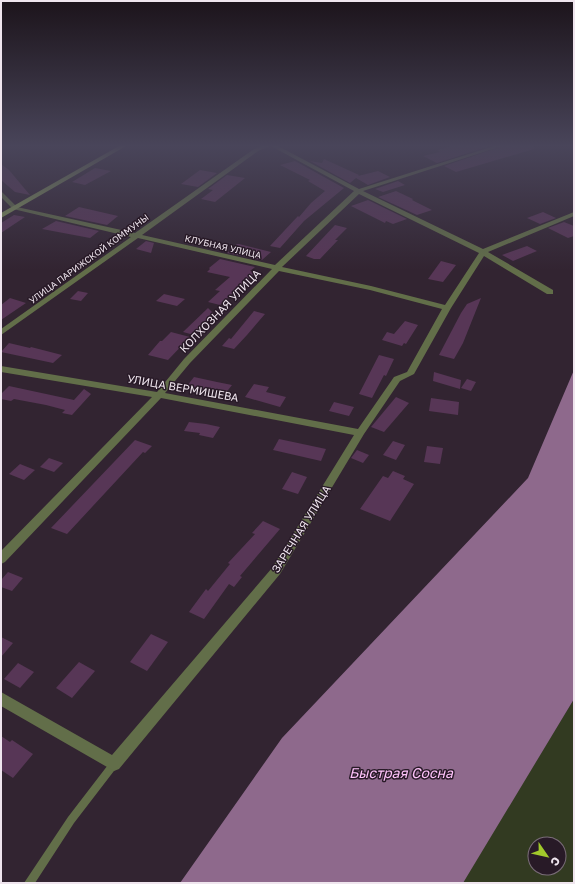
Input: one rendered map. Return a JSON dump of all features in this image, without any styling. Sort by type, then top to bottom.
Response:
[{"type":"street","points":[[1,216],[51,187]]},
{"type":"street","name":"УЛИЦА ПАРИЖСКОЙ КОММУНЫ","points":[[1,333],[204,187]]},
{"type":"street","points":[[349,187],[482,252],[550,292]]},
{"type":"street","name":"КОЛХОЗНАЯ УЛИЦА","points":[[1,558],[159,395],[187,361],[277,268],[358,192],[373,187]]},
{"type":"street","points":[[1,193],[15,208]]},
{"type":"street","name":"КЛУБНАЯ УЛИЦА","points":[[15,208],[371,288],[448,308]]},
{"type":"street","points":[[482,252],[574,214]]},
{"type":"street","name":"ЗАРЕЧНАЯ УЛИЦА","points":[[114,764],[276,571],[360,434],[397,379],[410,374],[482,252]]},
{"type":"street","name":"УЛИЦА ВЕРМИШЕВА","points":[[1,369],[159,395],[360,434]]},
{"type":"street","points":[[1,699],[114,764]]},
{"type":"lane","points":[[29,883],[71,820],[114,764]]},
{"type":"green space","points":[[574,699],[574,883],[463,883],[465,877]]},
{"type":"water","name":"Быстрая Сосна","points":[[574,370],[574,699],[463,883],[180,883],[282,738],[528,478]]},
{"type":"building","points":[[9,187],[23,187],[30,195],[15,192]]},
{"type":"building","points":[[210,187],[233,187],[215,202],[201,199],[213,190],[208,189]]},
{"type":"building","points":[[319,187],[344,188],[304,221],[280,248],[270,246],[311,203],[325,191]]},
{"type":"building","points":[[380,187],[398,187],[383,192],[375,189]]},
{"type":"building","points":[[396,191],[432,210],[417,215],[378,197]]},
{"type":"building","points":[[368,200],[407,219],[393,224],[386,221],[385,223],[351,206]]},
{"type":"building","points":[[79,207],[118,216],[107,225],[65,216]]},
{"type":"building","points":[[543,212],[556,218],[540,224],[527,218]]},
{"type":"building","points":[[14,215],[25,217],[1,233],[1,223]]},
{"type":"building","points":[[56,221],[99,231],[90,238],[42,229]]},
{"type":"building","points":[[564,222],[574,226],[574,236],[568,238],[548,228]]},
{"type":"building","points":[[335,225],[347,228],[335,240],[338,240],[320,259],[314,259],[306,256]]},
{"type":"building","points":[[146,241],[154,243],[151,253],[136,249]]},
{"type":"building","points":[[237,244],[271,252],[262,260],[227,253]]},
{"type":"building","points":[[527,246],[537,251],[513,261],[502,255]]},
{"type":"building","points":[[220,259],[255,267],[250,271],[256,272],[220,305],[208,302],[220,291],[215,290],[230,277],[207,272],[210,269],[209,268]]},
{"type":"building","points":[[441,261],[456,265],[443,282],[428,279]]},
{"type":"building","points":[[78,291],[88,293],[81,301],[70,299]]},
{"type":"building","points":[[164,294],[185,299],[177,306],[156,301]]},
{"type":"building","points":[[10,298],[26,303],[1,320],[1,305]]},
{"type":"building","points":[[481,298],[463,343],[454,359],[439,355],[467,304]]},
{"type":"building","points":[[208,308],[214,314],[194,335],[183,332]]},
{"type":"building","points":[[254,311],[265,314],[234,349],[222,346],[229,338],[231,339]]},
{"type":"building","points":[[405,321],[418,325],[406,344],[404,343],[402,346],[382,340],[387,332],[394,334]]},
{"type":"building","points":[[171,332],[190,337],[168,360],[148,355],[160,341],[162,341]]},
{"type":"building","points":[[9,343],[62,355],[53,363],[1,352]]},
{"type":"building","points":[[379,355],[394,359],[386,376],[384,375],[372,398],[359,394]]},
{"type":"building","points":[[434,372],[461,380],[460,389],[433,381]]},
{"type":"building","points":[[194,377],[232,385],[225,394],[187,386]]},
{"type":"building","points":[[467,379],[476,382],[471,391],[461,388]]},
{"type":"building","points":[[254,384],[269,387],[266,392],[286,397],[280,407],[245,397]]},
{"type":"building","points":[[9,386],[74,400],[84,389],[91,394],[72,415],[62,413],[65,410],[46,405],[14,399],[11,401],[1,399],[1,394]]},
{"type":"building","points":[[396,397],[409,403],[384,432],[371,427]]},
{"type":"building","points":[[431,398],[459,402],[458,415],[429,411]]},
{"type":"building","points":[[334,402],[354,407],[349,416],[329,411]]},
{"type":"building","points":[[189,422],[220,427],[213,438],[199,435],[200,433],[184,431]]},
{"type":"building","points":[[279,439],[326,449],[321,461],[273,450]]},
{"type":"building","points":[[135,440],[152,446],[145,453],[143,452],[67,534],[51,528]]},
{"type":"building","points":[[393,441],[405,445],[396,460],[383,455]]},
{"type":"building","points":[[427,446],[443,448],[440,464],[424,462]]},
{"type":"building","points":[[357,450],[369,455],[363,463],[351,458]]},
{"type":"building","points":[[49,458],[63,463],[54,472],[40,467]]},
{"type":"building","points":[[20,464],[35,470],[24,480],[9,474]]},
{"type":"building","points":[[393,471],[405,476],[403,479],[414,484],[390,521],[360,509],[383,476],[388,478]]},
{"type":"building","points":[[292,472],[307,477],[298,494],[282,489]]},
{"type":"building","points":[[263,521],[280,529],[240,576],[242,577],[234,587],[229,584],[204,619],[189,612],[206,589],[208,591],[230,564],[228,563],[255,534],[252,533]]},
{"type":"building","points":[[8,572],[23,578],[12,591],[1,587],[1,580]]},
{"type":"building","points":[[151,634],[168,642],[147,671],[130,662]]},
{"type":"building","points":[[1,637],[13,643],[1,657]]},
{"type":"building","points":[[79,662],[95,671],[72,698],[56,688]]},
{"type":"building","points":[[18,663],[34,672],[20,688],[4,679]]},
{"type":"building","points":[[1,736],[10,742],[12,740],[33,754],[13,778],[1,770]]}]
